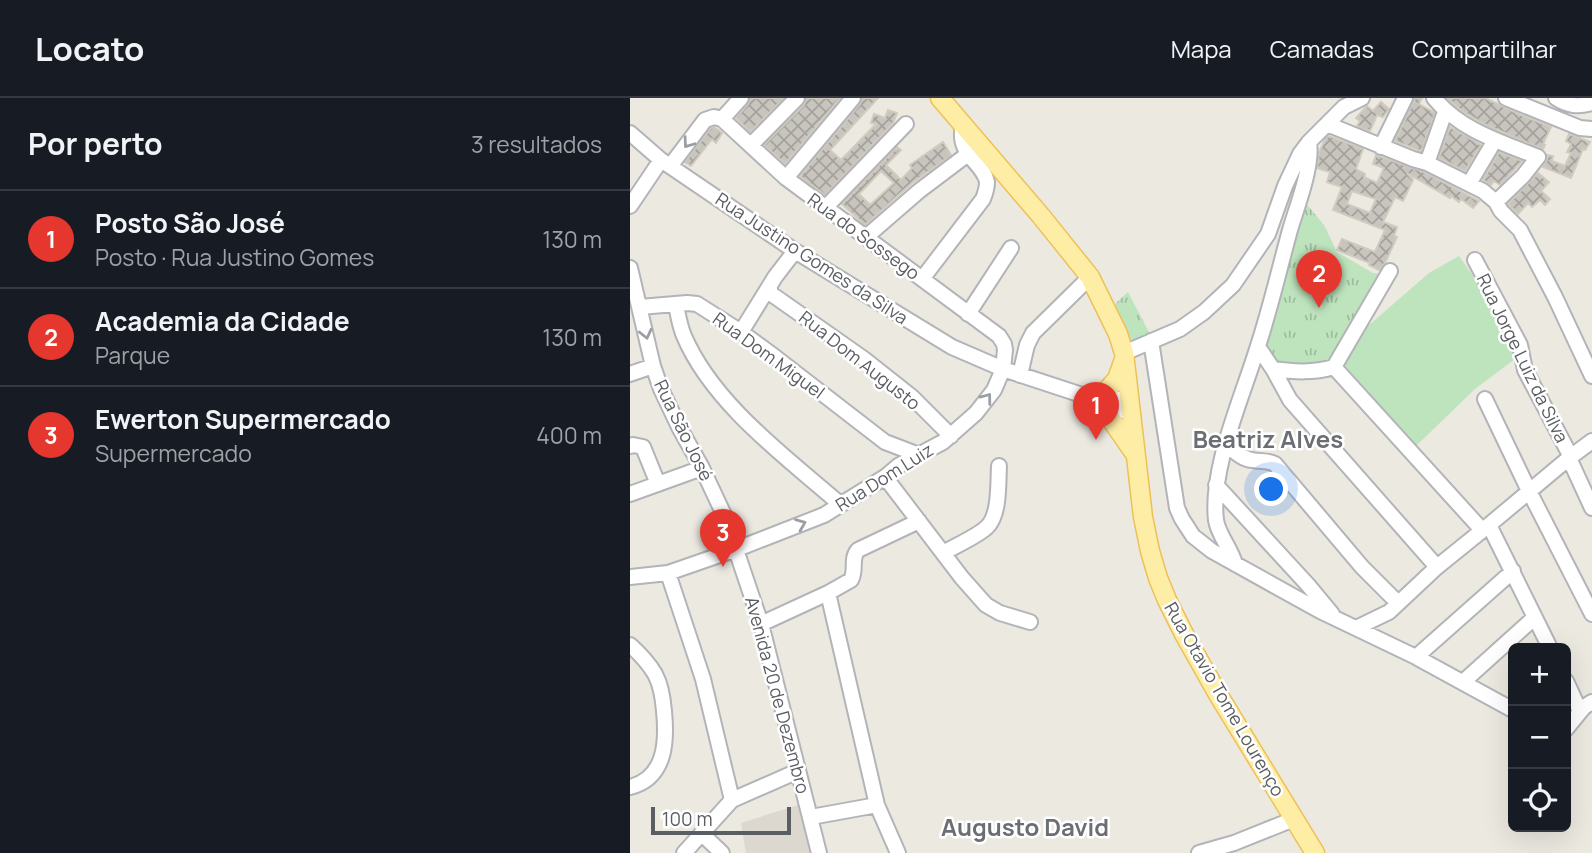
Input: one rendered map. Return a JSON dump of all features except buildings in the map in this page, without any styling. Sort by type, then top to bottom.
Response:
[{"type":"main road","name":"Rua Otavio Tome Lourenço","points":[[940,98],[1090,277],[1118,334],[1124,356],[1143,517],[1150,551],[1167,600],[1219,696],[1315,853]]},
{"type":"main road","points":[[1124,356],[1117,379],[1099,401],[1137,456]]},
{"type":"street","points":[[630,206],[705,120],[714,117],[722,119],[741,98]]},
{"type":"street","points":[[751,145],[797,98]]},
{"type":"street","points":[[786,178],[853,98]]},
{"type":"street","points":[[1124,356],[1180,329],[1204,312],[1233,285],[1268,234],[1300,154],[1344,107],[1362,98]]},
{"type":"street","points":[[1381,146],[1405,98]]},
{"type":"street","points":[[1434,98],[1445,112],[1471,129],[1538,157],[1496,202]]},
{"type":"street","points":[[1506,98],[1569,124],[1592,129]]},
{"type":"street","points":[[1562,100],[1585,105],[1592,103]]},
{"type":"street","points":[[1427,163],[1445,112]]},
{"type":"street","name":"Rua do Sossego","points":[[722,119],[786,178],[1002,340],[1005,350],[1003,369]]},
{"type":"street","points":[[826,207],[906,124]]},
{"type":"street","points":[[1327,124],[1427,163],[1483,191],[1496,202],[1520,230],[1592,376]]},
{"type":"street","points":[[922,279],[983,199],[987,187],[986,179],[968,154],[962,133],[963,126]]},
{"type":"street","name":"Rua Justino Gomes da Silva","points":[[630,133],[666,163],[795,251],[951,347],[1003,369],[1099,401]]},
{"type":"street","points":[[1469,184],[1495,140]]},
{"type":"street","points":[[1235,564],[1232,551],[1217,523],[1216,485],[1301,193],[1311,153],[1309,142]]},
{"type":"street","points":[[866,237],[919,191],[968,154]]},
{"type":"street","points":[[1275,215],[1301,193]]},
{"type":"street","points":[[968,314],[1011,248]]},
{"type":"street","points":[[741,332],[775,277],[795,251]]},
{"type":"street","name":"Rua Jorge Luiz da Silva","points":[[1475,260],[1520,345],[1525,370],[1592,508]]},
{"type":"street","name":"Rua São José","points":[[630,268],[661,389],[702,468],[737,549]]},
{"type":"street","points":[[1273,369],[1318,372],[1334,367],[1390,271]]},
{"type":"street","points":[[1020,374],[1033,333],[1090,277]]},
{"type":"street","name":"Rua Dom Augusto","points":[[770,288],[770,293],[848,346],[912,397],[951,436]]},
{"type":"street","name":"Rua Dom Miguel","points":[[640,307],[697,304],[741,332],[885,442],[919,455]]},
{"type":"street","points":[[676,305],[683,335],[718,391],[759,435],[840,504]]},
{"type":"street","points":[[1151,341],[1177,508],[1193,536],[1235,564],[1320,611],[1508,704]]},
{"type":"street","points":[[1258,346],[1290,400],[1307,422],[1437,567]]},
{"type":"street","points":[[630,374],[653,366]]},
{"type":"street","points":[[1334,367],[1486,528],[1513,571],[1547,643]]},
{"type":"street","name":"Rua Dom Luiz","points":[[630,577],[668,573],[824,515],[898,466],[951,436],[976,413],[994,390],[1003,369]]},
{"type":"street","points":[[1485,399],[1592,614]]},
{"type":"street","points":[[1099,401],[1111,410],[1125,411],[1129,405]]},
{"type":"street","points":[[1356,628],[1389,612],[1437,567],[1592,441]]},
{"type":"street","name":"Rua Dom Miguel","points":[[885,442],[898,466]]},
{"type":"street","points":[[1226,445],[1251,460],[1275,464],[1363,567],[1398,603]]},
{"type":"street","points":[[630,446],[643,447],[658,484]]},
{"type":"street","points":[[943,553],[988,527],[998,498],[999,466]]},
{"type":"street","points":[[630,494],[702,468]]},
{"type":"street","points":[[885,477],[962,578],[986,605],[1000,613],[1030,622]]},
{"type":"street","points":[[1216,485],[1334,617]]},
{"type":"street","points":[[761,624],[847,582],[853,577],[853,560],[858,550],[919,522]]},
{"type":"street","name":"Avenida 20 de Dezembro","points":[[737,549],[761,624],[819,849]]},
{"type":"street","points":[[1416,657],[1513,571]]},
{"type":"street","points":[[668,573],[703,678],[732,800]]},
{"type":"street","points":[[828,593],[877,805],[898,853]]},
{"type":"street","points":[[1463,682],[1534,618]]},
{"type":"street","points":[[630,645],[655,674],[663,698],[666,731],[660,763],[655,772],[630,787]]},
{"type":"street","points":[[1571,692],[1578,707],[1588,704]]},
{"type":"street","points":[[1571,723],[1588,704]]},
{"type":"street","points":[[684,853],[732,800],[799,771]]},
{"type":"street","points":[[811,817],[877,805]]},
{"type":"street","points":[[1199,853],[1234,843],[1294,819]]},
{"type":"street","points":[[702,834],[722,853]]},
{"type":"shaded area","points":[[798,805],[811,853],[746,853],[741,823]]},
{"type":"green space","points":[[1304,201],[1324,225],[1337,252],[1373,273],[1383,274],[1332,364],[1297,366],[1276,363],[1265,345]]},
{"type":"green space","points":[[1459,256],[1488,297],[1519,356],[1475,389],[1416,446],[1342,362],[1368,326],[1429,273]]},
{"type":"green space","points":[[1128,292],[1151,336],[1131,340],[1115,304]]},
{"type":"place","name":"Academia da Cidade","points":[[1319,308]]},
{"type":"place","name":"Posto São José","points":[[1096,440]]},
{"type":"place","name":"Ewerton Supermercado","points":[[723,567]]},
{"type":"district","name":"Beatriz Alves","points":[[1268,438]]},
{"type":"district","name":"Augusto David","points":[[1025,826]]}]
